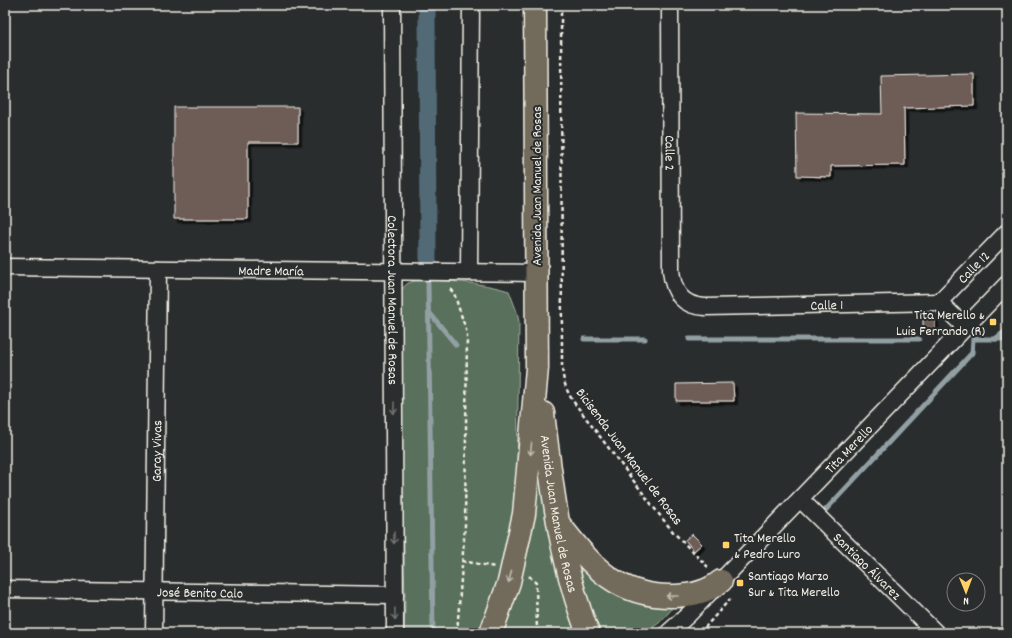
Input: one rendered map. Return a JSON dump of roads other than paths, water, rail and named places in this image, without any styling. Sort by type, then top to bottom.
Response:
[{"type":"highway","name":"Avenida Juan Manuel de Rosas","points":[[491,633],[509,582],[524,514],[537,368],[536,5]]},
{"type":"highway","name":"Avenida Juan Manuel de Rosas","points":[[537,368],[558,522],[569,574],[588,633]]},
{"type":"highway","points":[[558,522],[594,566],[611,580],[633,590],[657,595],[682,595],[703,592],[722,582]]},
{"type":"street","name":"Colectora Juan Manuel de Rosas","points":[[392,5],[395,633]]},
{"type":"street","points":[[470,272],[471,5]]},
{"type":"street","name":"Calle 2","points":[[670,5],[671,270],[674,286],[681,298]]},
{"type":"street","name":"Calle 12","points":[[939,302],[1007,232]]},
{"type":"street","name":"Madre María","points":[[5,267],[537,273]]},
{"type":"street","name":"Garay Vivas","points":[[154,633],[158,269]]},
{"type":"street","name":"Tita Merello","points":[[668,633],[722,582],[1006,286]]},
{"type":"street","name":"Calle 1","points":[[681,298],[693,306],[705,307],[939,302]]},
{"type":"street","points":[[939,302],[965,327]]},
{"type":"street","name":"Santiago Álvarez","points":[[800,499],[936,633]]},
{"type":"street","name":"José Benito Calo","points":[[5,590],[395,595]]},
{"type":"street","name":"Tita Merello","points":[[677,633],[689,614]]},
{"type":"waterway","points":[[427,5],[428,263]]},
{"type":"waterway","points":[[428,281],[433,633]]},
{"type":"waterway","points":[[429,312],[456,345]]},
{"type":"waterway","points":[[995,339],[1007,330]]},
{"type":"waterway","points":[[584,339],[645,339]]},
{"type":"waterway","points":[[689,339],[919,339]]},
{"type":"waterway","points":[[820,516],[972,353],[973,339],[1007,339]]},
{"type":"place","name":"Tita Merello & Luis Ferrando (R)","points":[[993,322]]},
{"type":"place","name":"Tita Merello & Pedro Luro","points":[[726,545]]},
{"type":"place","name":"Santiago Marzo Sur & Tita Merello","points":[[740,583]]}]
